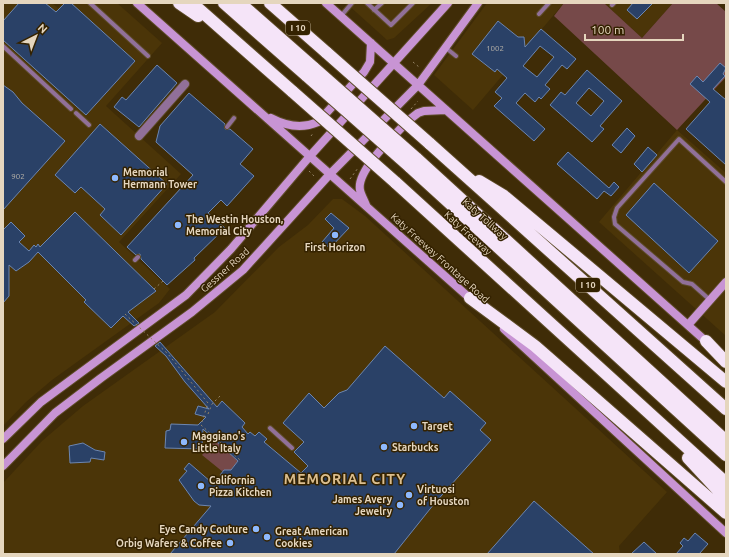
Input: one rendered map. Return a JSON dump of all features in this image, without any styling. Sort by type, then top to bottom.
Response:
[{"type":"highway","points":[[179,3],[238,44]]},
{"type":"highway","name":"Katy Freeway","points":[[192,3],[395,182],[726,483]]},
{"type":"highway","name":"Katy Tollway","points":[[224,3],[311,72]]},
{"type":"highway","name":"Katy Tollway","points":[[240,3],[311,72],[726,441]]},
{"type":"highway","name":"I 10","points":[[270,3],[726,409]]},
{"type":"highway","name":"Katy Tollway","points":[[412,162],[726,456]]},
{"type":"highway","points":[[449,162],[504,196],[726,382]]},
{"type":"highway","points":[[470,298],[535,346],[726,513]]},
{"type":"highway","points":[[706,341],[726,362]]},
{"type":"highway","points":[[645,410],[726,498]]},
{"type":"main road","name":"Katy Freeway Frontage Road","points":[[137,3],[470,298],[726,533]]},
{"type":"main road","points":[[326,3],[726,358]]},
{"type":"main road","name":"Gessner Road","points":[[3,439],[41,402],[186,295],[231,249],[310,156],[448,3]]},
{"type":"main road","name":"Gessner Road","points":[[3,466],[55,413],[192,312],[237,275],[330,174],[418,84],[478,3]]},
{"type":"main road","points":[[263,115],[279,122],[297,126],[311,125],[318,122],[364,72],[370,62],[371,43]]},
{"type":"main road","points":[[368,207],[360,190],[360,182],[366,168],[409,120],[418,113],[446,110]]},
{"type":"main road","points":[[688,325],[726,282]]},
{"type":"street","points":[[139,136],[185,84]]},
{"type":"lane","points":[[90,3],[148,56]]},
{"type":"lane","points":[[341,16],[352,3]]},
{"type":"lane","points":[[367,3],[391,24],[413,3]]},
{"type":"lane","points":[[374,10],[382,3]]},
{"type":"lane","points":[[539,14],[549,3]]},
{"type":"lane","points":[[3,46],[71,109]]},
{"type":"lane","points":[[445,47],[456,56]]},
{"type":"lane","points":[[76,113],[89,125]]},
{"type":"lane","points":[[227,127],[234,118]]},
{"type":"lane","points":[[710,300],[692,284],[683,282],[615,224],[615,213],[617,208],[679,139],[726,182]]},
{"type":"lane","points":[[270,428],[292,448]]},
{"type":"path","points":[[413,62],[419,66]]},
{"type":"path","points":[[308,170],[315,177]]},
{"type":"path","points":[[154,289],[163,281]]},
{"type":"path","points":[[126,314],[168,354],[208,403],[201,425],[240,460]]},
{"type":"path","points":[[208,414],[212,404],[221,395]]},
{"type":"shaded area","points":[[3,3],[52,3],[58,8],[63,3],[117,3],[162,43],[106,106],[181,174],[119,242],[170,289],[159,303],[52,380],[26,402],[3,426]]},
{"type":"shaded area","points":[[346,3],[432,3],[394,38],[387,40]]},
{"type":"shaded area","points":[[487,3],[564,3],[473,110],[434,75]]},
{"type":"shaded area","points":[[564,3],[604,3],[642,38],[673,3],[716,3],[726,12],[726,77],[677,130],[554,16]]},
{"type":"shaded area","points":[[604,3],[673,3],[642,38]]},
{"type":"shaded area","points":[[677,130],[726,173],[726,336],[599,222]]},
{"type":"shaded area","points":[[333,199],[342,199],[365,216],[667,492],[619,546],[620,554],[3,554],[3,483],[42,441],[83,406],[215,312],[279,247],[308,225]]},
{"type":"shaded area","points":[[215,440],[238,461],[231,470],[223,472],[202,455]]},
{"type":"building","points":[[19,3],[45,3],[56,12],[65,3],[71,3],[135,61],[86,115],[3,40],[3,21]]},
{"type":"building","points":[[633,3],[653,3],[637,19],[627,10]]},
{"type":"building","points":[[498,21],[518,37],[524,37],[525,47],[541,29],[576,59],[567,69],[562,65],[545,85],[550,89],[541,99],[539,97],[535,102],[525,93],[516,103],[545,129],[534,141],[494,106],[502,98],[495,92],[507,78],[497,69],[495,72],[472,54]],"holes":[[[540,46],[554,57],[537,77],[523,66]]]},
{"type":"building","points":[[720,63],[726,68],[723,74],[725,76],[713,89],[726,100],[726,165],[686,129],[710,102],[690,84],[697,76],[703,82]]},
{"type":"building","points":[[157,65],[177,83],[139,127],[114,107],[122,97],[126,100]]},
{"type":"building","points":[[587,70],[622,101],[600,126],[604,129],[592,142],[550,105],[561,92],[565,95]],"holes":[[[589,88],[604,101],[591,116],[576,103]]]},
{"type":"building","points":[[3,85],[13,92],[22,103],[65,141],[3,210]]},
{"type":"building","points":[[189,93],[225,124],[225,129],[230,129],[253,149],[240,164],[254,176],[227,206],[221,200],[208,213],[225,228],[194,258],[195,260],[167,285],[141,259],[140,254],[136,255],[127,247],[193,175],[156,142],[160,126]]},
{"type":"building","name":"Memorial Hermann Tower","points":[[100,124],[167,184],[121,235],[100,215],[105,209],[81,187],[75,193],[55,175]]},
{"type":"building","points":[[627,128],[635,136],[621,153],[612,145]]},
{"type":"building","points":[[648,147],[657,155],[642,172],[634,164]]},
{"type":"building","points":[[568,152],[609,188],[614,182],[619,187],[611,196],[604,191],[597,199],[557,164]]},
{"type":"building","points":[[654,183],[718,241],[689,273],[626,215]]},
{"type":"building","points":[[75,212],[156,291],[128,312],[139,323],[134,326],[123,316],[111,328],[84,302],[86,300],[38,252],[29,262],[16,271],[9,265],[9,296],[3,303],[3,230],[11,222],[25,236],[19,242],[29,251],[34,245],[36,247],[38,244],[40,247]]},
{"type":"building","name":"First Horizon","points":[[331,213],[349,228],[330,248],[322,242],[334,228],[325,219]]},
{"type":"building","points":[[160,342],[217,407],[222,401],[245,423],[242,427],[248,434],[250,432],[255,436],[259,432],[267,439],[264,442],[301,473],[308,466],[294,452],[304,442],[283,423],[309,393],[324,408],[339,393],[347,390],[385,346],[444,398],[450,391],[486,423],[480,430],[491,440],[434,504],[394,554],[170,554],[211,506],[199,505],[194,501],[179,480],[187,471],[184,469],[189,463],[211,482],[229,482],[220,475],[224,470],[231,470],[238,461],[203,429],[202,449],[165,448],[166,431],[170,430],[171,424],[198,425],[206,417],[195,414],[198,406],[209,409],[185,382],[166,356],[155,346]]},
{"type":"building","points":[[83,443],[95,450],[105,452],[104,460],[91,458],[90,462],[70,463],[69,446]]},
{"type":"building","points":[[534,501],[594,554],[487,554]]},
{"type":"building","points":[[695,533],[708,544],[699,554],[676,554],[683,546],[680,543],[684,538],[688,541]]},
{"type":"building","points":[[644,542],[657,554],[631,554]]},
{"type":"place","name":"Memorial Hermann Tower","points":[[115,178]]},
{"type":"place","name":"The Westin Houston, Memorial City","points":[[178,225]]},
{"type":"place","name":"First Horizon","points":[[335,235]]},
{"type":"place","name":"Target","points":[[414,426]]},
{"type":"place","name":"Maggiano's Little Italy","points":[[184,442]]},
{"type":"place","name":"Starbucks","points":[[384,447]]},
{"type":"place","name":"California Pizza Kitchen","points":[[201,486]]},
{"type":"place","name":"Virtuosi of Houston","points":[[409,495]]},
{"type":"place","name":"James Avery Jewelry","points":[[400,505]]},
{"type":"place","name":"Eye Candy Couture","points":[[256,529]]},
{"type":"place","name":"Great American Cookies","points":[[267,537]]},
{"type":"place","name":"Orbig Wafers & Coffee","points":[[230,543]]},
{"type":"district","name":"MEMORIAL CITY","points":[[345,479]]}]
